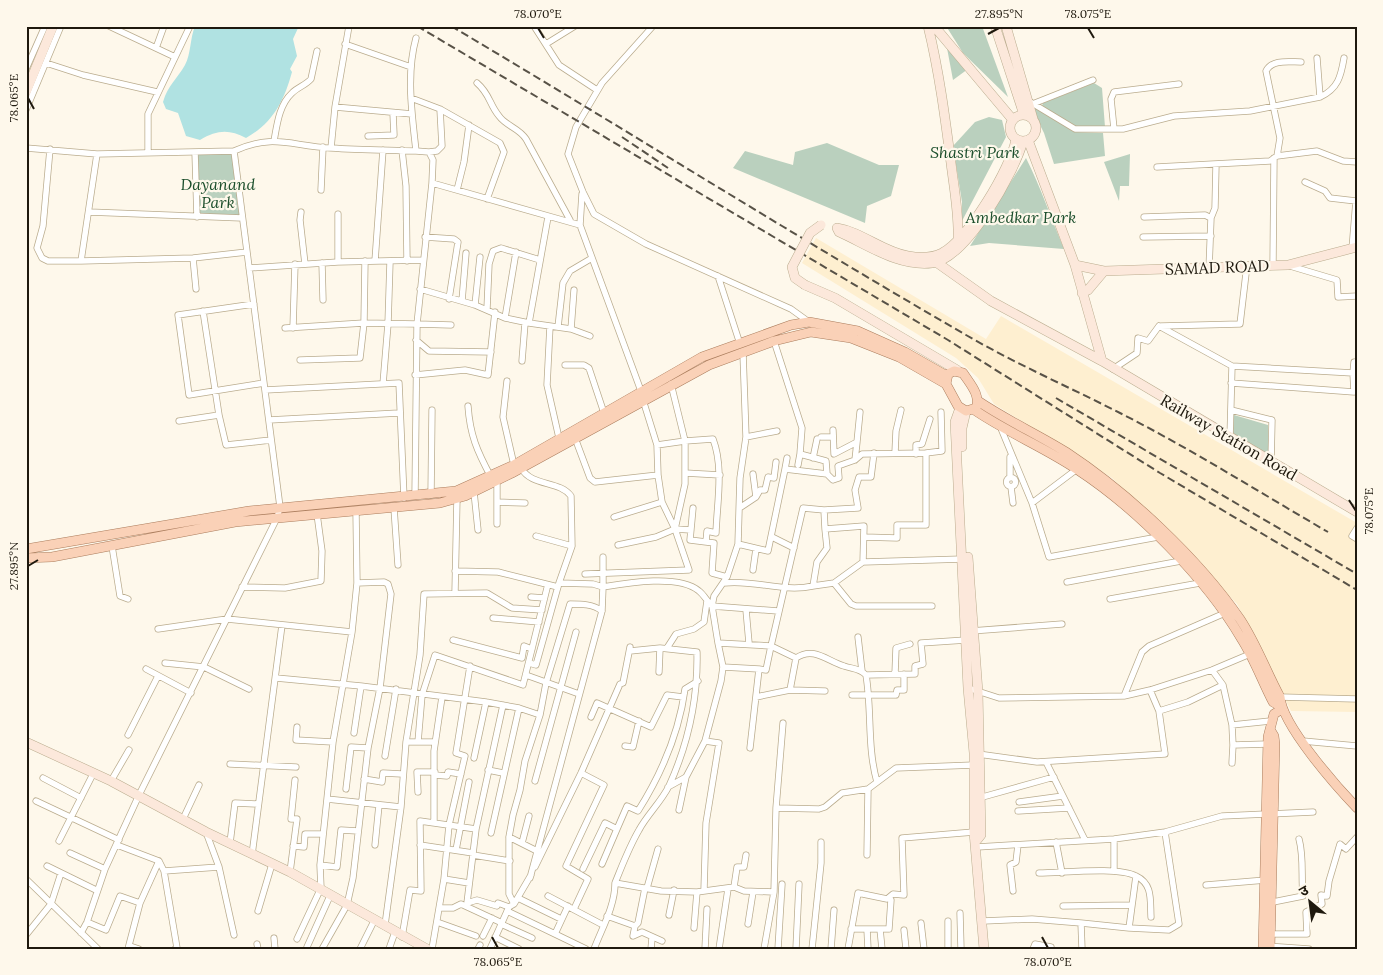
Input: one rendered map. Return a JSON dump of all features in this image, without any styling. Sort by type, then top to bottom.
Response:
[{"type":"main road","points":[[517,467],[558,438],[604,413],[671,384],[790,325],[810,322],[858,330],[950,376],[966,409],[1077,469],[1142,517],[1225,613],[1250,654],[1273,702],[1281,704]]},
{"type":"main road","points":[[26,558],[52,557],[234,522],[440,503],[474,492],[494,479],[574,438],[702,357],[811,332],[851,338],[950,376],[963,373],[978,401],[1000,416],[1027,428],[1112,485],[1231,607],[1248,633],[1281,704],[1302,741],[1323,770],[1357,808]]},
{"type":"main road","points":[[966,409],[978,401]]},
{"type":"main road","points":[[26,549],[280,508],[430,495],[456,491],[494,479]]},
{"type":"main road","points":[[1271,766],[1268,737],[1274,714],[1281,704]]},
{"type":"main road","points":[[1266,947],[1271,766],[1274,736],[1271,726]]},
{"type":"main road","points":[[1266,947],[1270,934],[1273,902],[1269,880]]},
{"type":"street","points":[[26,70],[29,56],[44,26]]},
{"type":"street","points":[[26,92],[53,26]]},
{"type":"street","points":[[26,110],[61,26]]},
{"type":"street","points":[[109,26],[175,57]]},
{"type":"street","points":[[156,48],[164,26]]},
{"type":"street","points":[[148,152],[148,114],[190,26]]},
{"type":"street","points":[[331,148],[335,107],[349,26]]},
{"type":"street","points":[[534,26],[559,65],[597,90]]},
{"type":"street","points":[[546,44],[575,26]]},
{"type":"street","points":[[653,26],[597,90],[576,127],[568,154],[594,214],[646,244],[791,309],[810,322]]},
{"type":"street","points":[[928,26],[938,66],[958,215],[958,239]]},
{"type":"street","points":[[934,26],[1012,120]]},
{"type":"street","points":[[950,376],[816,294],[815,290],[795,278],[792,267],[806,238],[814,229],[821,225],[837,228],[895,253],[912,256],[935,256],[943,252],[958,239],[996,186],[1022,140],[1035,132],[1036,125],[1028,117],[995,26]]},
{"type":"street","points":[[1006,26],[1028,117]]},
{"type":"street","points":[[416,38],[411,67],[411,98],[416,150]]},
{"type":"street","points":[[345,44],[411,67]]},
{"type":"street","points":[[274,141],[280,115],[286,100],[292,92],[311,79],[317,51]]},
{"type":"street","points":[[1317,58],[1320,97]]},
{"type":"street","points":[[1025,99],[1035,103],[1075,130],[1123,129],[1174,116],[1274,108],[1320,97],[1331,92],[1338,83],[1341,77],[1344,58]]},
{"type":"street","points":[[1273,265],[1275,157],[1280,138],[1267,77],[1267,68],[1279,62],[1301,62]]},
{"type":"street","points":[[46,63],[84,75],[157,92]]},
{"type":"street","points":[[1035,103],[1093,80]]},
{"type":"street","points":[[477,83],[488,94],[498,116],[523,134],[570,220]]},
{"type":"street","points":[[1114,129],[1112,99],[1114,92],[1179,84]]},
{"type":"street","points":[[411,98],[440,109],[500,143],[504,152],[486,199]]},
{"type":"street","points":[[335,107],[412,114]]},
{"type":"street","points":[[26,148],[97,154],[234,151],[252,143],[274,141],[331,148],[429,152],[437,151],[442,146],[440,109]]},
{"type":"street","points":[[368,136],[394,135],[393,113]]},
{"type":"street","points":[[1012,120],[1028,117]]},
{"type":"street","points":[[1012,120],[1010,130],[1022,140],[1075,265],[1102,361]]},
{"type":"street","points":[[457,190],[464,162],[469,125]]},
{"type":"street","points":[[837,228],[839,232],[892,257],[915,263],[942,260],[961,245],[988,209],[1019,156],[1022,140]]},
{"type":"street","points":[[322,190],[323,147]]},
{"type":"street","points":[[50,149],[43,226],[37,248],[39,254],[48,261],[193,258],[247,252]]},
{"type":"street","points":[[375,261],[383,150]]},
{"type":"street","points":[[402,150],[406,186],[407,261]]},
{"type":"street","points":[[81,933],[88,922],[96,890],[139,795],[204,667],[277,518],[280,508],[234,151]]},
{"type":"street","points":[[1157,167],[1216,165],[1270,160],[1275,157],[1317,151],[1343,161],[1357,162]]},
{"type":"street","points":[[195,152],[197,217]]},
{"type":"street","points":[[416,496],[416,340],[422,260],[432,183],[433,160],[429,152]]},
{"type":"street","points":[[82,261],[97,154]]},
{"type":"street","points":[[1209,268],[1211,218],[1215,208],[1216,165]]},
{"type":"street","points":[[1305,182],[1325,191],[1330,198],[1356,198],[1354,248]]},
{"type":"street","points":[[432,183],[548,217],[570,220],[580,225]]},
{"type":"street","points":[[583,192],[580,225],[642,395],[657,444],[658,474],[662,502],[675,529],[689,570],[585,574]]},
{"type":"street","points":[[89,212],[242,218]]},
{"type":"street","points":[[301,212],[300,220],[305,264]]},
{"type":"street","points":[[338,214],[338,262]]},
{"type":"street","points":[[1144,216],[1205,215],[1211,218]]},
{"type":"street","points":[[522,361],[527,323],[548,217]]},
{"type":"street","points":[[1143,237],[1211,236]]},
{"type":"street","points":[[425,237],[454,239],[458,242],[449,299]]},
{"type":"street","points":[[487,310],[489,264],[493,251],[501,248],[540,260]]},
{"type":"street","name":"SAMAD ROAD","points":[[1075,265],[1104,270],[1288,265],[1354,248]]},
{"type":"street","points":[[505,318],[516,252]]},
{"type":"street","points":[[462,301],[466,253]]},
{"type":"street","points":[[475,305],[480,257]]},
{"type":"street","points":[[193,258],[196,289]]},
{"type":"street","points":[[558,327],[563,283],[570,271],[592,258]]},
{"type":"street","points":[[249,268],[338,262],[422,260]]},
{"type":"street","points":[[300,360],[360,358],[364,324],[365,261]]},
{"type":"street","points":[[383,384],[388,324],[390,262]]},
{"type":"street","name":"Railway Station Road","points":[[936,262],[991,301],[1102,361],[1271,463],[1357,512]]},
{"type":"street","points":[[322,263],[323,300]]},
{"type":"street","points":[[293,328],[295,264]]},
{"type":"street","points":[[1159,326],[1240,324],[1247,265]]},
{"type":"street","points":[[1288,265],[1338,280],[1338,297],[1357,296]]},
{"type":"street","points":[[1082,293],[1088,290],[1104,270]]},
{"type":"street","points":[[659,672],[663,648],[676,634],[694,629],[704,622],[709,603],[727,577],[738,544],[741,507],[740,478],[746,438],[741,349],[718,276]]},
{"type":"street","points":[[420,289],[449,299],[475,305],[495,312],[505,318],[527,323],[571,328],[590,336]]},
{"type":"street","points":[[571,328],[574,290]]},
{"type":"street","points":[[254,304],[178,315],[189,395],[264,383]]},
{"type":"street","points":[[203,311],[219,415],[226,446],[271,440]]},
{"type":"street","points":[[415,375],[464,370],[488,375],[495,312]]},
{"type":"street","points":[[285,328],[364,324],[451,325]]},
{"type":"street","points":[[550,326],[547,385],[558,438]]},
{"type":"street","points":[[1159,326],[1232,366],[1353,373]]},
{"type":"street","points":[[1113,369],[1137,353],[1138,338],[1148,340],[1159,326]]},
{"type":"street","points":[[416,340],[429,351],[491,352]]},
{"type":"street","points":[[774,341],[802,428],[798,465]]},
{"type":"street","points":[[1232,383],[1354,392],[1354,362],[1357,362]]},
{"type":"street","points":[[565,365],[589,368],[604,413]]},
{"type":"street","points":[[1230,438],[1232,366]]},
{"type":"street","points":[[507,381],[503,417],[517,467],[530,478],[565,489],[571,496],[572,546],[558,585],[536,665],[529,663]]},
{"type":"street","points":[[265,390],[399,383],[404,498]]},
{"type":"street","points":[[671,384],[685,441],[685,473],[675,529]]},
{"type":"street","points":[[468,406],[469,430],[476,449],[494,479],[497,524]]},
{"type":"street","points":[[966,409],[955,418],[968,634],[978,692],[976,799]]},
{"type":"street","points":[[966,409],[962,428],[962,442],[968,688],[977,753],[974,765],[981,835],[976,840],[984,949]]},
{"type":"street","points":[[430,495],[432,410]]},
{"type":"street","points":[[895,453],[896,431],[901,410]]},
{"type":"street","points":[[1231,410],[1272,420],[1271,463]]},
{"type":"street","points":[[855,460],[860,412]]},
{"type":"street","points":[[941,412],[942,451]]},
{"type":"street","points":[[268,420],[399,413]]},
{"type":"street","points":[[179,421],[219,415]]},
{"type":"street","points":[[916,454],[916,445],[922,444],[930,419]]},
{"type":"street","points":[[1000,426],[1010,455],[1032,503],[1049,557],[1158,537]]},
{"type":"street","points":[[746,438],[777,431]]},
{"type":"street","points":[[813,458],[819,438],[833,434],[834,454],[857,442]]},
{"type":"street","points":[[574,438],[590,478],[595,482],[658,474]]},
{"type":"street","points":[[657,444],[713,439],[720,475],[716,533],[707,532],[706,542]]},
{"type":"street","points":[[785,469],[827,474],[833,480],[839,478],[838,466],[855,460],[862,454],[956,452]]},
{"type":"street","points":[[723,666],[766,670],[803,508],[824,510],[858,508],[855,490],[859,477],[871,477],[874,453]]},
{"type":"street","points":[[864,537],[897,538],[897,525],[926,525],[926,453]]},
{"type":"street","points":[[800,454],[826,461],[827,474]]},
{"type":"street","points":[[1010,455],[1010,478],[1015,482],[1011,487],[1013,503]]},
{"type":"street","points":[[738,544],[768,551],[787,458]]},
{"type":"street","points":[[741,507],[756,497],[760,490],[766,490],[768,477],[774,478],[776,462]]},
{"type":"street","points":[[1032,503],[1077,469]]},
{"type":"street","points":[[685,473],[720,475]]},
{"type":"street","points":[[753,474],[756,497]]},
{"type":"street","points":[[474,492],[478,530]]},
{"type":"street","points":[[455,593],[456,498]]},
{"type":"street","points":[[497,502],[525,503]]},
{"type":"street","points":[[614,517],[662,502]]},
{"type":"street","points":[[394,508],[398,565]]},
{"type":"street","points":[[693,508],[690,540],[714,543],[712,573],[727,577]]},
{"type":"street","points":[[813,586],[817,562],[826,548],[824,510]]},
{"type":"street","points":[[296,939],[321,888],[320,865],[333,742],[352,632],[357,583],[356,511]]},
{"type":"street","points":[[242,587],[285,588],[322,581],[322,551],[317,514]]},
{"type":"street","points":[[825,528],[864,526],[863,562]]},
{"type":"street","points":[[1357,528],[1352,536],[1357,539]]},
{"type":"street","points":[[618,545],[656,537],[675,529],[691,530]]},
{"type":"street","points":[[536,536],[572,546]]},
{"type":"street","points":[[772,536],[794,548]]},
{"type":"street","points":[[112,546],[120,596],[128,599]]},
{"type":"street","points":[[753,570],[756,549]]},
{"type":"street","points":[[530,878],[602,611],[603,557]]},
{"type":"street","points":[[724,583],[746,582],[798,590],[834,584],[863,562],[963,559]]},
{"type":"street","points":[[1067,582],[1181,561]]},
{"type":"street","points":[[455,571],[498,572],[558,585],[594,584],[603,587],[644,581],[674,582],[694,588],[709,603],[723,666],[721,682],[705,741],[686,776],[679,810]]},
{"type":"street","points":[[322,949],[347,905],[368,748],[380,688],[391,594],[388,584],[384,582],[357,583]]},
{"type":"street","points":[[1110,599],[1200,583]]},
{"type":"street","points":[[834,584],[851,604],[856,606],[932,606]]},
{"type":"street","points":[[418,742],[422,695],[435,656],[523,685],[547,588]]},
{"type":"street","points":[[385,925],[401,807],[402,774],[406,742],[420,655],[424,594],[487,594],[512,608],[542,610]]},
{"type":"street","points":[[531,597],[544,598]]},
{"type":"street","points":[[709,603],[746,610],[778,611]]},
{"type":"street","points":[[510,908],[509,836],[525,761],[540,715],[546,683],[570,604],[598,608],[602,611]]},
{"type":"street","points":[[746,610],[749,643]]},
{"type":"street","points":[[1124,696],[1142,652],[1149,646],[1225,613]]},
{"type":"street","points":[[493,618],[539,622]]},
{"type":"street","points":[[158,629],[227,619],[352,632]]},
{"type":"street","points":[[790,690],[796,658],[801,654],[819,654],[842,666],[864,673],[915,674],[915,666],[923,664],[921,643],[968,634],[1062,624]]},
{"type":"street","points":[[252,855],[282,625]]},
{"type":"street","points":[[535,781],[576,632]]},
{"type":"street","points":[[858,637],[869,695],[869,751],[877,782]]},
{"type":"street","points":[[453,640],[522,658],[524,646],[532,649]]},
{"type":"street","points":[[718,643],[749,643],[771,646],[796,658]]},
{"type":"street","points":[[895,674],[896,648],[910,644]]},
{"type":"street","points":[[490,949],[510,908],[530,878],[581,773],[620,684],[623,683],[630,649],[663,648],[697,652],[698,681],[695,705],[668,787],[638,832],[615,883],[615,892],[594,949]]},
{"type":"street","points":[[968,688],[1008,698],[1124,696],[1150,690],[1212,670],[1250,654]]},
{"type":"street","points":[[165,664],[204,667],[249,689]]},
{"type":"street","points":[[432,949],[444,879],[449,825],[466,756],[456,753],[470,666]]},
{"type":"street","points":[[146,669],[191,693]]},
{"type":"street","points":[[750,748],[759,669]]},
{"type":"street","points":[[1212,670],[1223,685],[1232,725],[1232,763]]},
{"type":"street","points":[[852,695],[896,695],[897,690],[904,690],[904,674]]},
{"type":"street","points":[[128,735],[158,676]]},
{"type":"street","points":[[526,676],[579,694]]},
{"type":"street","points":[[276,678],[396,689],[422,695],[464,698],[519,708],[540,715]]},
{"type":"street","points":[[602,864],[627,806],[638,811],[650,793],[671,749],[680,718],[685,689],[698,681]]},
{"type":"street","points":[[1158,711],[1188,702],[1223,685]]},
{"type":"street","points":[[354,733],[361,686]]},
{"type":"street","points":[[385,756],[396,689]]},
{"type":"street","points":[[756,697],[790,690],[825,691]]},
{"type":"street","points":[[977,753],[1046,762],[1165,754],[1158,711],[1150,690]]},
{"type":"street","points":[[591,717],[597,703],[610,707],[651,727],[666,695],[684,697]]},
{"type":"street","points":[[434,823],[436,742],[442,697]]},
{"type":"street","points":[[1281,704],[1357,699]]},
{"type":"street","points":[[474,758],[486,702]]},
{"type":"street","points":[[503,705],[476,829],[467,903],[477,900],[497,906],[498,903],[586,949]]},
{"type":"street","points":[[490,833],[519,708]]},
{"type":"street","points":[[625,746],[633,747],[639,721]]},
{"type":"street","points":[[764,949],[774,892],[776,808],[783,723]]},
{"type":"street","points":[[1232,725],[1271,726]]},
{"type":"street","points":[[297,727],[296,740],[333,742]]},
{"type":"street","points":[[704,890],[706,823],[719,743],[705,741]]},
{"type":"street","points":[[1302,741],[1357,746]]},
{"type":"street","points":[[26,742],[111,781],[206,832],[321,888],[330,896],[427,949]]},
{"type":"street","points":[[406,742],[418,744],[418,742],[436,742]]},
{"type":"street","points":[[1233,745],[1268,744]]},
{"type":"street","points":[[346,789],[351,747],[368,748]]},
{"type":"street","points":[[111,781],[129,750]]},
{"type":"street","points":[[1046,762],[1085,840]]},
{"type":"street","points":[[230,764],[296,767]]},
{"type":"street","points":[[776,808],[818,809],[842,793],[868,789],[896,768],[974,765]]},
{"type":"street","points":[[488,770],[503,773]]},
{"type":"street","points":[[418,792],[417,772],[447,776],[448,772],[461,774]]},
{"type":"street","points":[[364,779],[382,782],[382,773],[402,774]]},
{"type":"street","points":[[555,934],[561,919],[571,907],[588,879],[566,866],[604,785],[581,773]]},
{"type":"street","points":[[59,841],[93,774]]},
{"type":"street","points":[[668,787],[686,776]]},
{"type":"street","points":[[976,799],[1054,777]]},
{"type":"street","points":[[43,778],[81,798]]},
{"type":"street","points":[[290,872],[297,819],[291,819],[295,780]]},
{"type":"street","points":[[456,850],[469,782]]},
{"type":"street","points":[[183,819],[199,785]]},
{"type":"street","points":[[866,855],[868,789]]},
{"type":"street","points":[[1019,802],[1063,796]]},
{"type":"street","points":[[327,799],[401,807]]},
{"type":"street","points":[[36,801],[118,843],[159,861],[164,871],[177,948],[175,949]]},
{"type":"street","points":[[230,843],[235,803],[258,804]]},
{"type":"street","points":[[375,845],[378,805]]},
{"type":"street","points":[[1018,811],[1069,808]]},
{"type":"street","points":[[848,949],[858,893],[887,899],[893,894],[904,895],[902,838],[976,840],[1018,845],[1114,839],[1164,832],[1222,816],[1270,812],[1313,812]]},
{"type":"street","points":[[522,843],[529,816]]},
{"type":"street","points":[[389,949],[398,934],[410,890],[421,891],[420,821],[476,829]]},
{"type":"street","points":[[583,869],[606,824],[617,829]]},
{"type":"street","points":[[320,865],[337,867],[341,830],[358,831]]},
{"type":"street","points":[[206,832],[219,867],[234,935]]},
{"type":"street","points":[[982,921],[1032,918],[1169,930],[1178,924],[1164,832]]},
{"type":"street","points":[[293,846],[304,847],[305,834],[323,834]]},
{"type":"street","points":[[509,836],[537,851]]},
{"type":"street","points":[[1270,934],[1307,934],[1306,912],[1322,904],[1321,895],[1327,896],[1329,881],[1340,844],[1346,849],[1357,838]]},
{"type":"street","points":[[1114,839],[1114,872]]},
{"type":"street","points":[[1273,902],[1302,896],[1300,868],[1303,853],[1298,839]]},
{"type":"street","points":[[812,949],[821,863],[821,842]]},
{"type":"street","points":[[1056,842],[1062,873]]},
{"type":"street","points":[[420,845],[447,848],[510,861]]},
{"type":"street","points":[[1013,891],[1010,865],[1016,862],[1018,845]]},
{"type":"street","points":[[658,849],[638,923],[632,936],[642,932],[662,941]]},
{"type":"street","points":[[70,853],[105,869]]},
{"type":"street","points":[[719,949],[737,867],[744,867],[746,855]]},
{"type":"street","points":[[139,949],[129,947],[140,903],[159,861]]},
{"type":"street","points":[[258,911],[272,864]]},
{"type":"street","points":[[47,866],[96,890]]},
{"type":"street","points":[[164,871],[219,867]]},
{"type":"street","points":[[1040,873],[1129,872],[1145,880],[1150,888],[1152,917]]},
{"type":"street","points":[[26,935],[51,904],[61,873]]},
{"type":"street","points":[[1129,928],[1136,876]]},
{"type":"street","points":[[444,879],[469,883]]},
{"type":"street","points":[[1206,885],[1269,880]]},
{"type":"street","points":[[28,883],[81,933],[90,946],[98,949]]},
{"type":"street","points":[[615,883],[646,888],[697,892],[731,888],[753,892],[774,892]]},
{"type":"street","points":[[778,949],[782,884]]},
{"type":"street","points":[[796,949],[799,884]]},
{"type":"street","points":[[670,915],[674,890]]},
{"type":"street","points":[[694,928],[697,892]]},
{"type":"street","points":[[748,924],[753,892]]},
{"type":"street","points":[[88,922],[106,930],[120,896],[140,903]]},
{"type":"street","points":[[307,947],[330,896]]},
{"type":"street","points":[[548,896],[604,925]]},
{"type":"street","points":[[518,898],[561,919]]},
{"type":"street","points":[[851,929],[889,929],[891,900]]},
{"type":"street","points":[[439,908],[453,908],[461,904],[532,938]]},
{"type":"street","points":[[1063,906],[1131,905]]},
{"type":"street","points":[[705,949],[707,909]]},
{"type":"street","points":[[831,949],[834,910]]},
{"type":"street","points":[[960,913],[961,949]]},
{"type":"street","points":[[607,916],[635,926]]},
{"type":"street","points":[[484,936],[492,918]]},
{"type":"street","points":[[360,949],[375,920]]},
{"type":"street","points":[[948,921],[948,949]]},
{"type":"street","points":[[437,922],[476,936]]},
{"type":"street","points":[[921,923],[924,949]]},
{"type":"street","points":[[1081,923],[1082,949]]},
{"type":"street","points":[[867,929],[868,949]]},
{"type":"street","points":[[880,929],[882,949]]},
{"type":"street","points":[[904,930],[906,949]]},
{"type":"street","points":[[495,937],[520,949]]},
{"type":"street","points":[[274,938],[276,949]]},
{"type":"street","points":[[651,949],[652,938]]},
{"type":"street","points":[[1033,949],[1035,944],[1051,947]]},
{"type":"street","points":[[1266,947],[1309,949]]},
{"type":"shaded area","points":[[816,238],[986,339],[1001,316],[1357,523],[1357,712],[1291,711],[1237,604],[1112,478],[994,404],[978,378],[956,358],[802,263]]},
{"type":"green space","points":[[946,26],[982,26],[1008,97],[963,53]]},
{"type":"green space","points":[[947,48],[968,69],[953,80]]},
{"type":"green space","points":[[1094,83],[1102,88],[1105,127],[1075,126],[1042,106],[1043,103]]},
{"type":"green space","points":[[1035,107],[1074,132],[1103,133],[1105,156],[1054,164],[1044,133],[1033,111]]},
{"type":"green space","name":"Shastri Park","points":[[989,117],[1002,120],[1006,137],[962,221],[962,202],[953,146],[975,122]]},
{"type":"green space","points":[[827,143],[879,165],[899,165],[891,196],[867,206],[865,223],[733,168],[745,151],[793,165],[795,152]]},
{"type":"green space","name":"Dayanand Park","points":[[232,153],[240,216],[199,215],[197,154]]},
{"type":"green space","points":[[1130,154],[1129,186],[1120,186],[1119,201],[1104,162]]},
{"type":"green space","name":"Ambedkar Park","points":[[1026,158],[1064,249],[989,243],[970,246]]},
{"type":"green space","points":[[1234,415],[1268,425],[1268,456],[1233,435]]},
{"type":"water","points":[[195,26],[299,26],[293,39],[297,56],[290,69],[292,72],[281,102],[270,118],[246,138],[228,132],[212,134],[200,140],[186,136],[178,113],[166,109],[163,102],[165,96],[187,61]]},
{"type":"railway","points":[[417,26],[948,340],[1160,473],[1357,590]]},
{"type":"railway","points":[[451,26],[985,346],[1146,427],[1328,532]]},
{"type":"railway","points":[[622,137],[668,168]]},
{"type":"railway","points":[[1056,398],[1357,574]]}]
